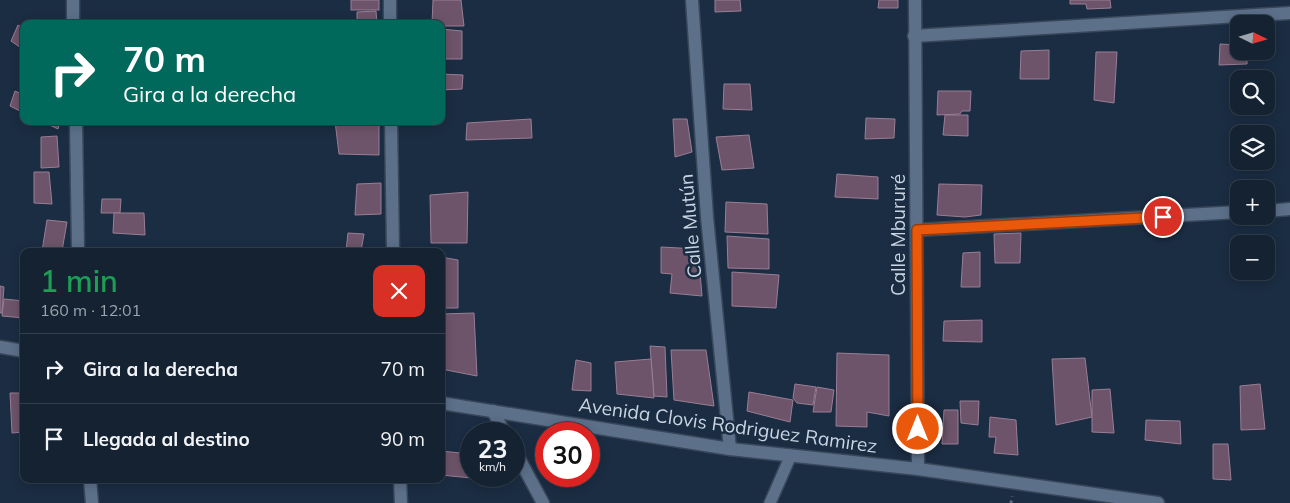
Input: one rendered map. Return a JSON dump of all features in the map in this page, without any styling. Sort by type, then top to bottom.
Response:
[{"type":"street","points":[[73,0],[74,20]]},
{"type":"street","points":[[390,0],[390,20]]},
{"type":"street","name":"Calle Mutún","points":[[692,0],[706,217],[730,448]]},
{"type":"street","name":"Calle Mbururé","points":[[914,0],[918,469]]},
{"type":"street","points":[[914,36],[1290,12]]},
{"type":"street","points":[[76,125],[78,248]]},
{"type":"street","points":[[391,125],[393,248]]},
{"type":"street","points":[[1275,210],[1290,209]]},
{"type":"street","points":[[917,230],[1230,213]]},
{"type":"street","points":[[0,347],[20,350]]},
{"type":"street","name":"Avenida Clovis Rodriguez Ramirez","points":[[445,404],[730,448],[918,469],[1158,503]]},
{"type":"street","points":[[493,411],[499,422]]},
{"type":"street","points":[[525,469],[543,503]]},
{"type":"street","points":[[90,483],[92,503]]},
{"type":"street","points":[[400,483],[401,503]]},
{"type":"lane","points":[[770,503],[790,455]]},
{"type":"building","points":[[351,0],[379,0],[379,10],[351,10]]},
{"type":"building","points":[[433,0],[461,0],[464,26],[445,26],[445,20],[432,20]]},
{"type":"building","points":[[715,0],[740,0],[741,11],[715,12]]},
{"type":"building","points":[[879,0],[898,0],[898,8],[878,8]]},
{"type":"building","points":[[1070,0],[1110,0],[1111,8],[1087,9],[1086,4],[1070,4]]},
{"type":"building","points":[[376,11],[377,20],[357,20],[357,12]]},
{"type":"building","points":[[18,25],[20,26],[20,47],[11,41]]},
{"type":"building","points":[[445,29],[462,31],[462,59],[445,59]]},
{"type":"building","points":[[1220,44],[1230,45],[1230,60],[1247,60],[1247,64],[1219,65]]},
{"type":"building","points":[[1049,50],[1049,79],[1020,79],[1021,51]]},
{"type":"building","points":[[1096,52],[1117,52],[1114,103],[1094,100]]},
{"type":"building","points":[[445,74],[463,75],[462,89],[445,90]]},
{"type":"building","points":[[724,84],[750,84],[752,110],[723,109]]},
{"type":"building","points":[[15,91],[20,93],[20,111],[10,106]]},
{"type":"building","points":[[938,91],[971,91],[970,111],[962,111],[960,114],[937,115]]},
{"type":"building","points":[[945,115],[968,115],[968,136],[943,135]]},
{"type":"building","points":[[866,118],[895,119],[894,138],[865,139]]},
{"type":"building","points":[[531,119],[532,138],[466,140],[467,123]]},
{"type":"building","points":[[673,119],[687,119],[692,152],[675,157]]},
{"type":"building","points":[[50,125],[59,125],[58,129]]},
{"type":"building","points":[[335,125],[379,125],[379,155],[339,154]]},
{"type":"building","points":[[749,135],[754,168],[722,170],[716,137]]},
{"type":"building","points":[[57,136],[59,167],[41,168],[41,137]]},
{"type":"building","points":[[34,172],[49,172],[52,204],[34,203]]},
{"type":"building","points":[[837,174],[878,177],[878,199],[835,197]]},
{"type":"building","points":[[381,183],[381,214],[355,215],[357,184]]},
{"type":"building","points":[[939,184],[982,185],[981,215],[965,217],[937,215]]},
{"type":"building","points":[[468,192],[467,243],[431,243],[430,195]]},
{"type":"building","points":[[102,199],[121,199],[120,213],[101,213]]},
{"type":"building","points":[[726,202],[767,204],[768,234],[725,232]]},
{"type":"building","points":[[114,213],[144,213],[145,235],[113,233]]},
{"type":"building","points":[[47,220],[67,222],[63,248],[42,248]]},
{"type":"building","points":[[348,233],[364,234],[362,248],[346,248]]},
{"type":"building","points":[[1021,233],[1020,263],[995,263],[994,234]]},
{"type":"building","points":[[727,236],[769,239],[769,269],[728,268]]},
{"type":"building","points":[[661,247],[698,249],[702,296],[670,293],[672,274],[661,273]]},
{"type":"building","points":[[980,252],[980,287],[961,287],[963,253]]},
{"type":"building","points":[[445,258],[458,260],[458,308],[445,308]]},
{"type":"building","points":[[732,272],[779,275],[776,308],[732,306]]},
{"type":"building","points":[[0,286],[4,287],[2,313],[0,313]]},
{"type":"building","points":[[4,299],[20,301],[20,318],[2,316]]},
{"type":"building","points":[[474,313],[477,376],[445,370],[445,314]]},
{"type":"building","points":[[982,320],[982,342],[943,341],[944,321]]},
{"type":"building","points":[[650,346],[665,347],[667,397],[654,396]]},
{"type":"building","points":[[671,350],[706,350],[714,406],[674,400]]},
{"type":"building","points":[[837,353],[889,355],[889,416],[867,412],[867,427],[836,426]]},
{"type":"building","points":[[1085,358],[1092,417],[1056,425],[1052,359]]},
{"type":"building","points":[[651,359],[654,398],[617,394],[615,362]]},
{"type":"building","points":[[576,360],[591,363],[591,391],[572,390]]},
{"type":"building","points":[[795,384],[816,387],[813,405],[797,403],[793,398]]},
{"type":"building","points":[[1260,384],[1265,429],[1241,430],[1240,386]]},
{"type":"building","points":[[817,387],[834,390],[831,412],[813,412]]},
{"type":"building","points":[[1110,389],[1114,433],[1092,432],[1092,390]]},
{"type":"building","points":[[749,392],[793,400],[790,422],[747,411]]},
{"type":"building","points":[[10,393],[20,393],[20,432],[12,433]]},
{"type":"building","points":[[960,401],[979,401],[978,425],[961,423]]},
{"type":"building","points":[[944,410],[958,410],[958,444],[942,444]]},
{"type":"building","points":[[990,417],[1016,420],[1018,455],[994,453],[996,437],[989,437]]},
{"type":"building","points":[[1146,420],[1180,421],[1181,444],[1145,440]]},
{"type":"building","points":[[1213,444],[1228,444],[1231,480],[1213,479]]},
{"type":"building","points":[[445,451],[460,453],[460,477],[445,475]]},
{"type":"route","points":[[918,429],[917,230],[1163,217]]}]
